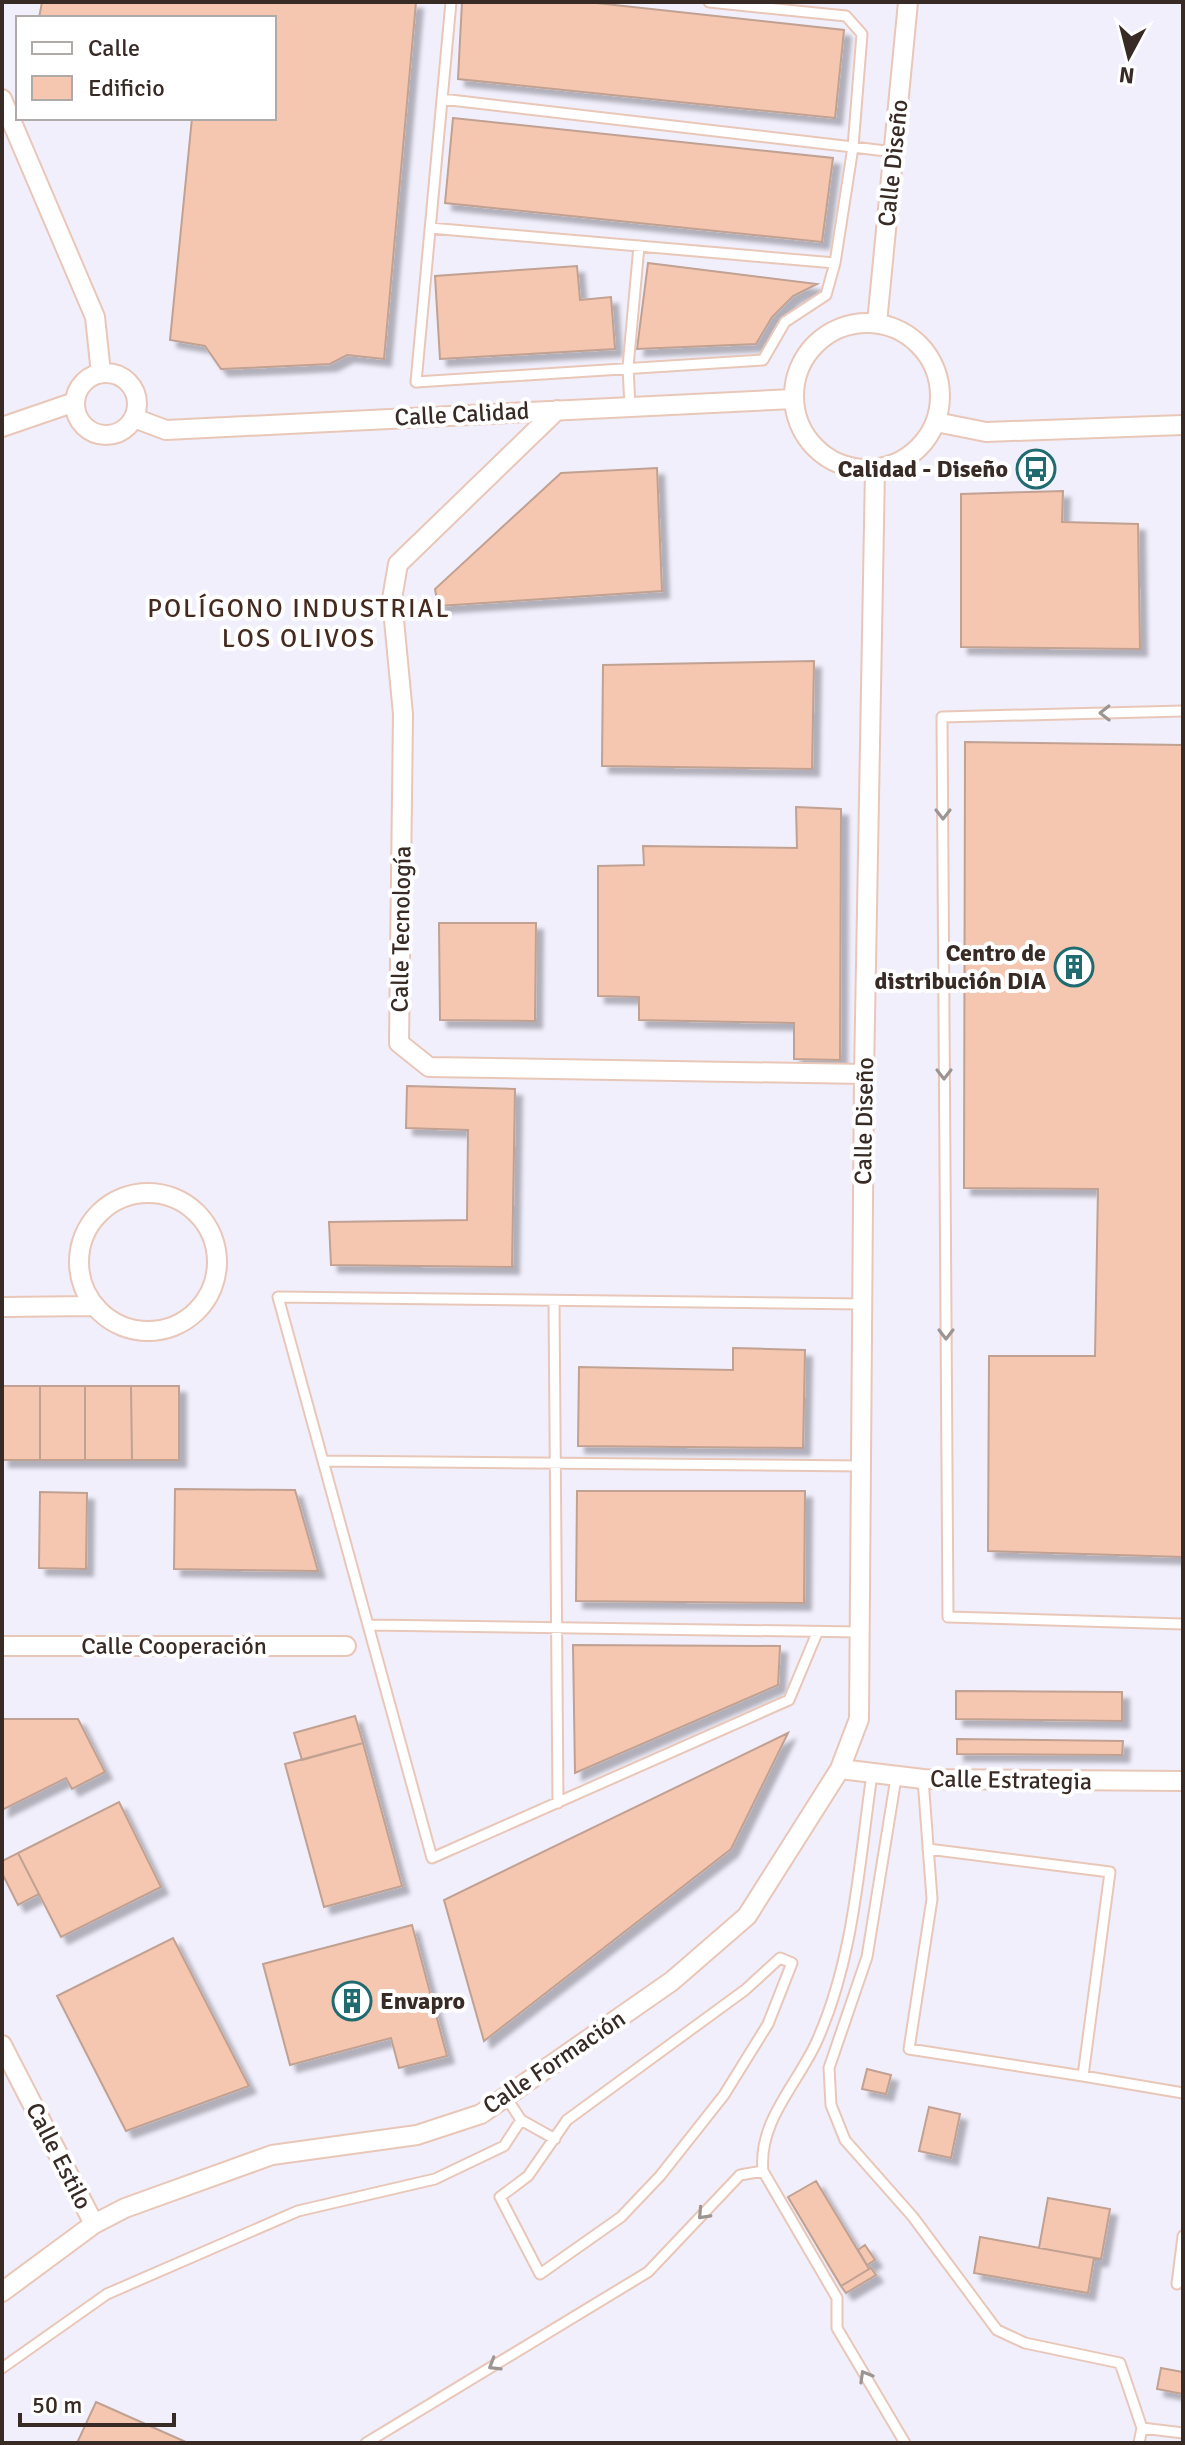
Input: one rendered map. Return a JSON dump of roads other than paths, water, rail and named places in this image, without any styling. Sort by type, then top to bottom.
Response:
[{"type":"street","name":"Calle Diseño","points":[[877,323],[908,2]]},
{"type":"street","points":[[2,99],[95,317],[101,373]]},
{"type":"street","points":[[856,323],[877,323],[898,329],[917,342],[931,358],[939,378],[941,400],[936,422],[912,454],[875,469],[851,468],[820,451],[798,423],[793,399],[800,368],[817,341],[835,329],[856,323]]},
{"type":"street","points":[[101,373],[113,373],[131,385],[136,396],[134,418],[119,432],[98,433],[81,422],[75,402],[83,383],[101,373]]},
{"type":"street","name":"Calle Calidad","points":[[134,418],[166,430],[793,399]]},
{"type":"street","points":[[2,427],[75,402]]},
{"type":"street","name":"Calle Tecnología","points":[[557,410],[398,564],[392,599],[403,714],[399,1043],[429,1067],[864,1074]]},
{"type":"street","points":[[936,422],[986,432],[1183,425]]},
{"type":"street","name":"Calle Diseño","points":[[840,1769],[859,1719],[864,1074],[875,469]]},
{"type":"street","points":[[2,1307],[93,1306],[110,1320],[130,1329],[162,1329],[192,1315],[207,1299],[215,1279],[217,1258],[212,1236],[202,1218],[185,1203],[154,1193],[122,1197],[104,1208],[89,1224],[80,1244],[78,1265],[82,1287],[93,1306]]},
{"type":"street","name":"Calle Cooperación","points":[[2,1646],[346,1646]]},
{"type":"street","name":"Calle Estrategia","points":[[840,1769],[923,1779],[1183,1781]]},
{"type":"street","name":"Calle Formación","points":[[2,2292],[94,2224],[125,2208],[272,2155],[417,2135],[481,2114],[672,1981],[747,1916],[840,1769]]},
{"type":"street","name":"Calle Estilo","points":[[2,2045],[94,2224]]},
{"type":"lane","points":[[451,2],[416,382],[763,360],[785,322],[826,295],[835,263],[853,147],[862,34],[846,16],[709,2]]},
{"type":"lane","points":[[442,99],[894,152]]},
{"type":"lane","points":[[430,228],[835,263]]},
{"type":"lane","points":[[630,407],[628,367],[639,246]]},
{"type":"lane","points":[[1183,711],[942,717],[948,1617],[1183,1624]]},
{"type":"lane","points":[[817,1633],[789,1700],[432,1858],[278,1297],[862,1304]]},
{"type":"lane","points":[[554,1301],[558,1803]]},
{"type":"lane","points":[[323,1461],[861,1466]]},
{"type":"lane","points":[[368,1625],[859,1632]]},
{"type":"lane","points":[[872,1774],[845,1959],[816,2043],[765,2133],[761,2151],[763,2171],[837,2298],[837,2328],[905,2443]]},
{"type":"lane","points":[[896,1778],[867,1957],[829,2068],[831,2105],[845,2140],[913,2217],[997,2330],[1025,2343],[1120,2363],[1142,2428],[1139,2443]]},
{"type":"lane","points":[[923,1779],[932,1899],[909,2049],[1183,2093]]},
{"type":"lane","points":[[928,1849],[1110,1872],[1083,2076]]},
{"type":"lane","points":[[780,1958],[792,1963],[768,2024],[724,2095],[660,2176],[621,2217],[540,2274],[500,2197],[528,2176],[555,2139],[567,2120],[745,1990],[780,1958]]},
{"type":"lane","points":[[506,2097],[521,2120],[555,2139]]},
{"type":"lane","points":[[2,2368],[107,2294],[298,2211],[435,2179],[504,2146],[521,2120]]},
{"type":"lane","points":[[366,2443],[648,2272],[740,2175],[763,2171]]},
{"type":"lane","points":[[1177,2284],[1183,2236]]},
{"type":"lane","points":[[1142,2428],[1183,2433]]},
{"type":"place","name":"Calidad - Diseño","points":[[1036,469]]},
{"type":"place","name":"Centro de distribución DIA","points":[[1074,967]]},
{"type":"place","name":"Envapro","points":[[352,2001]]},
{"type":"district","name":"POLÍGONO INDUSTRIAL LOS OLIVOS","points":[[299,623]]}]
